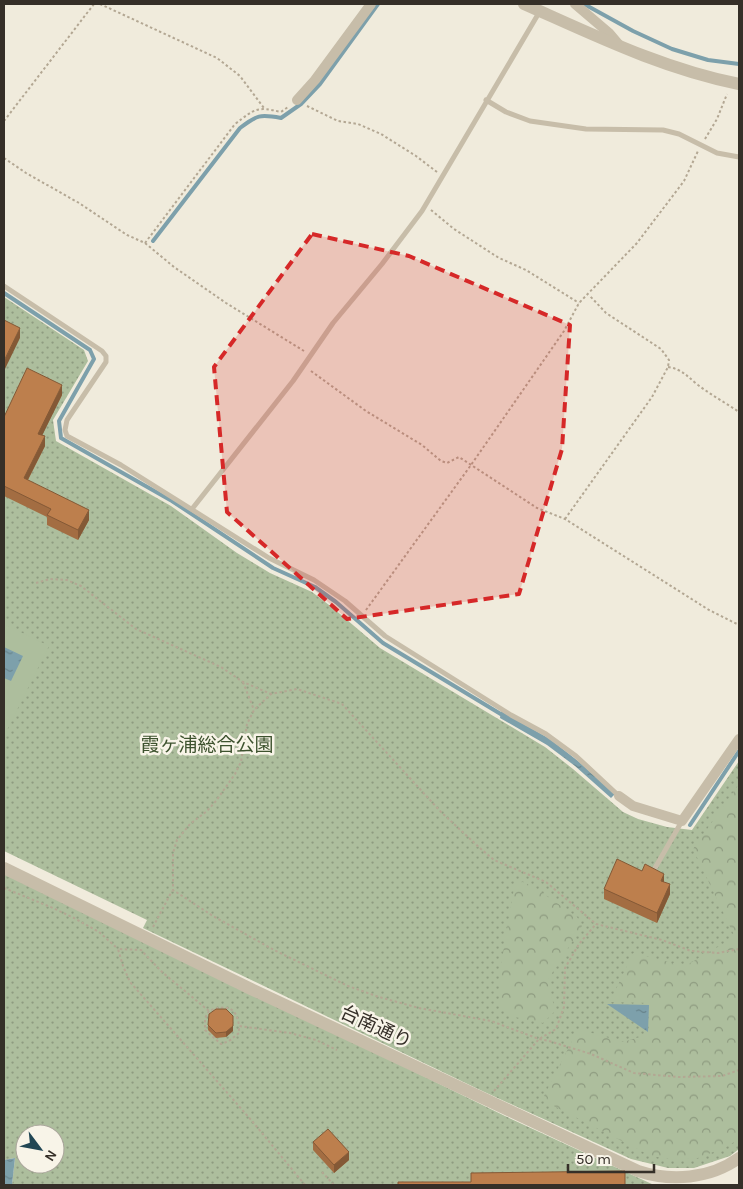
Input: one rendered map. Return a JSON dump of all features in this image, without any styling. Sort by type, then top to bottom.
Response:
[{"type":"street","points":[[297,100],[315,80],[371,4]]},
{"type":"street","points":[[524,4],[621,48],[704,77],[735,83]]},
{"type":"street","points":[[575,4],[610,33],[621,48]]},
{"type":"street","points":[[619,796],[633,806],[682,820],[739,738]]},
{"type":"street","name":"台南通り","points":[[4,868],[242,985],[638,1171],[649,1175],[666,1177],[693,1176],[712,1172],[730,1165],[739,1158]]},
{"type":"street","points":[[649,1175],[666,1185]]},
{"type":"lane","points":[[192,509],[265,417],[333,323],[382,264],[425,205],[540,11]]},
{"type":"lane","points":[[486,100],[506,112],[530,121],[586,129],[663,130],[679,134],[717,153],[739,157]]},
{"type":"lane","points":[[4,286],[102,351],[106,356],[106,362],[67,420],[65,430],[67,436],[121,465],[269,558],[314,580],[345,601],[385,636],[511,715],[546,734],[576,756],[619,796]]},
{"type":"lane","points":[[656,868],[682,820]]},
{"type":"path","points":[[4,121],[94,4]]},
{"type":"path","points":[[100,4],[217,58],[240,76],[264,108]]},
{"type":"path","points":[[362,616],[471,466],[564,330],[579,303],[637,243],[684,181],[701,145],[718,119],[735,83]]},
{"type":"path","points":[[145,244],[235,124],[251,112],[264,108],[281,112],[297,100],[338,121],[358,124],[381,134],[416,156],[442,176]]},
{"type":"path","points":[[4,158],[26,173],[79,203],[127,235],[145,244],[174,267],[226,303],[310,355]]},
{"type":"path","points":[[425,205],[454,229],[498,258],[526,270],[579,303]]},
{"type":"path","points":[[565,519],[652,397],[668,367],[669,360],[661,349],[606,313],[589,294]]},
{"type":"path","points":[[303,366],[366,411],[422,445],[441,461],[447,463],[459,457],[537,508],[565,519],[709,610],[739,625]]},
{"type":"path","points":[[668,367],[685,373],[699,386],[739,412]]},
{"type":"path","points":[[36,583],[50,579],[67,580],[81,586],[136,629],[221,667],[243,682],[271,694]]},
{"type":"path","points":[[243,682],[254,710]]},
{"type":"path","points":[[152,929],[173,890],[173,853],[178,840],[190,824],[207,811],[216,801],[234,774],[240,762],[247,724],[254,710],[271,694],[297,689],[342,704],[442,812],[481,849],[494,860],[546,882],[596,924],[662,940],[691,951],[718,953],[739,949]]},
{"type":"path","points":[[4,888],[74,918],[99,932],[118,948],[130,982],[305,1185]]},
{"type":"path","points":[[173,890],[212,916],[274,950],[348,986],[379,997],[420,1008],[491,1021],[539,1039],[591,1054],[634,1073],[678,1077],[722,1076],[739,1070]]},
{"type":"path","points":[[491,1095],[539,1039],[556,1029],[564,1007],[565,968],[579,944],[596,924]]},
{"type":"path","points":[[118,948],[141,950],[162,972],[209,1011]]},
{"type":"path","points":[[220,1006],[231,1009],[238,1016],[239,1034],[222,1044],[205,1030],[205,1018],[209,1011],[220,1006]]},
{"type":"path","points":[[239,1026],[290,1033],[316,1040],[338,1050]]},
{"type":"path","points":[[322,1172],[334,1185]]},
{"type":"highlighted area","points":[[312,234],[409,256],[570,325],[562,449],[519,594],[347,619],[227,512],[214,367]]},
{"type":"green space","name":"霞ヶ浦総合公園","points":[[4,297],[84,350],[88,361],[53,420],[56,441],[171,506],[237,553],[270,573],[312,592],[380,648],[545,747],[623,812],[638,819],[667,827],[692,830],[739,761],[739,1149],[730,1156],[694,1168],[668,1168],[631,1159],[478,1089],[143,928],[147,920],[4,851]]},
{"type":"green space","points":[[4,624],[49,646],[4,736]]},
{"type":"green space","points":[[739,784],[739,1139],[726,1147],[698,1158],[676,1160],[651,1156],[542,1100],[578,1029],[623,1042],[650,1034],[651,1003],[610,1002],[633,953],[685,966],[735,937],[693,849]]},
{"type":"green space","points":[[4,871],[505,1116],[654,1185],[12,1185],[15,1158],[4,1160]]},
{"type":"green space","points":[[523,882],[534,887],[577,917],[582,926],[548,980],[555,1011],[543,1023],[510,1016],[500,1006],[500,970],[515,883]]},
{"type":"water","points":[[4,647],[23,656],[11,681],[4,678]]},
{"type":"water","points":[[501,711],[550,739],[615,794],[611,798],[575,766],[547,745],[500,718]]},
{"type":"water","points":[[607,1004],[649,1005],[648,1032]]},
{"type":"water","points":[[15,1158],[12,1185],[4,1185],[4,1160]]},
{"type":"building","points":[[4,320],[20,328],[4,361]]},
{"type":"building","points":[[27,368],[62,385],[38,434],[45,436],[24,478],[89,510],[78,530],[47,515],[51,509],[4,486],[4,417]]},
{"type":"building","points":[[617,859],[642,871],[645,864],[664,874],[661,881],[670,884],[657,913],[604,889]]},
{"type":"building","points":[[216,1009],[226,1009],[233,1016],[233,1026],[226,1032],[216,1033],[208,1025],[209,1014]]},
{"type":"building","points":[[328,1129],[349,1152],[334,1165],[313,1142]]},
{"type":"building","points":[[625,1171],[625,1185],[398,1185],[398,1182],[471,1182],[471,1173]]},
{"type":"waterway","points":[[153,241],[240,128],[259,117],[281,118],[301,104],[320,84],[378,4]]},
{"type":"waterway","points":[[584,4],[633,31],[672,49],[708,60],[739,64]]},
{"type":"waterway","points":[[4,293],[90,350],[94,359],[59,421],[61,438],[172,501],[273,568],[315,587],[336,602],[383,643],[504,716]]},
{"type":"waterway","points":[[690,825],[739,751]]}]
